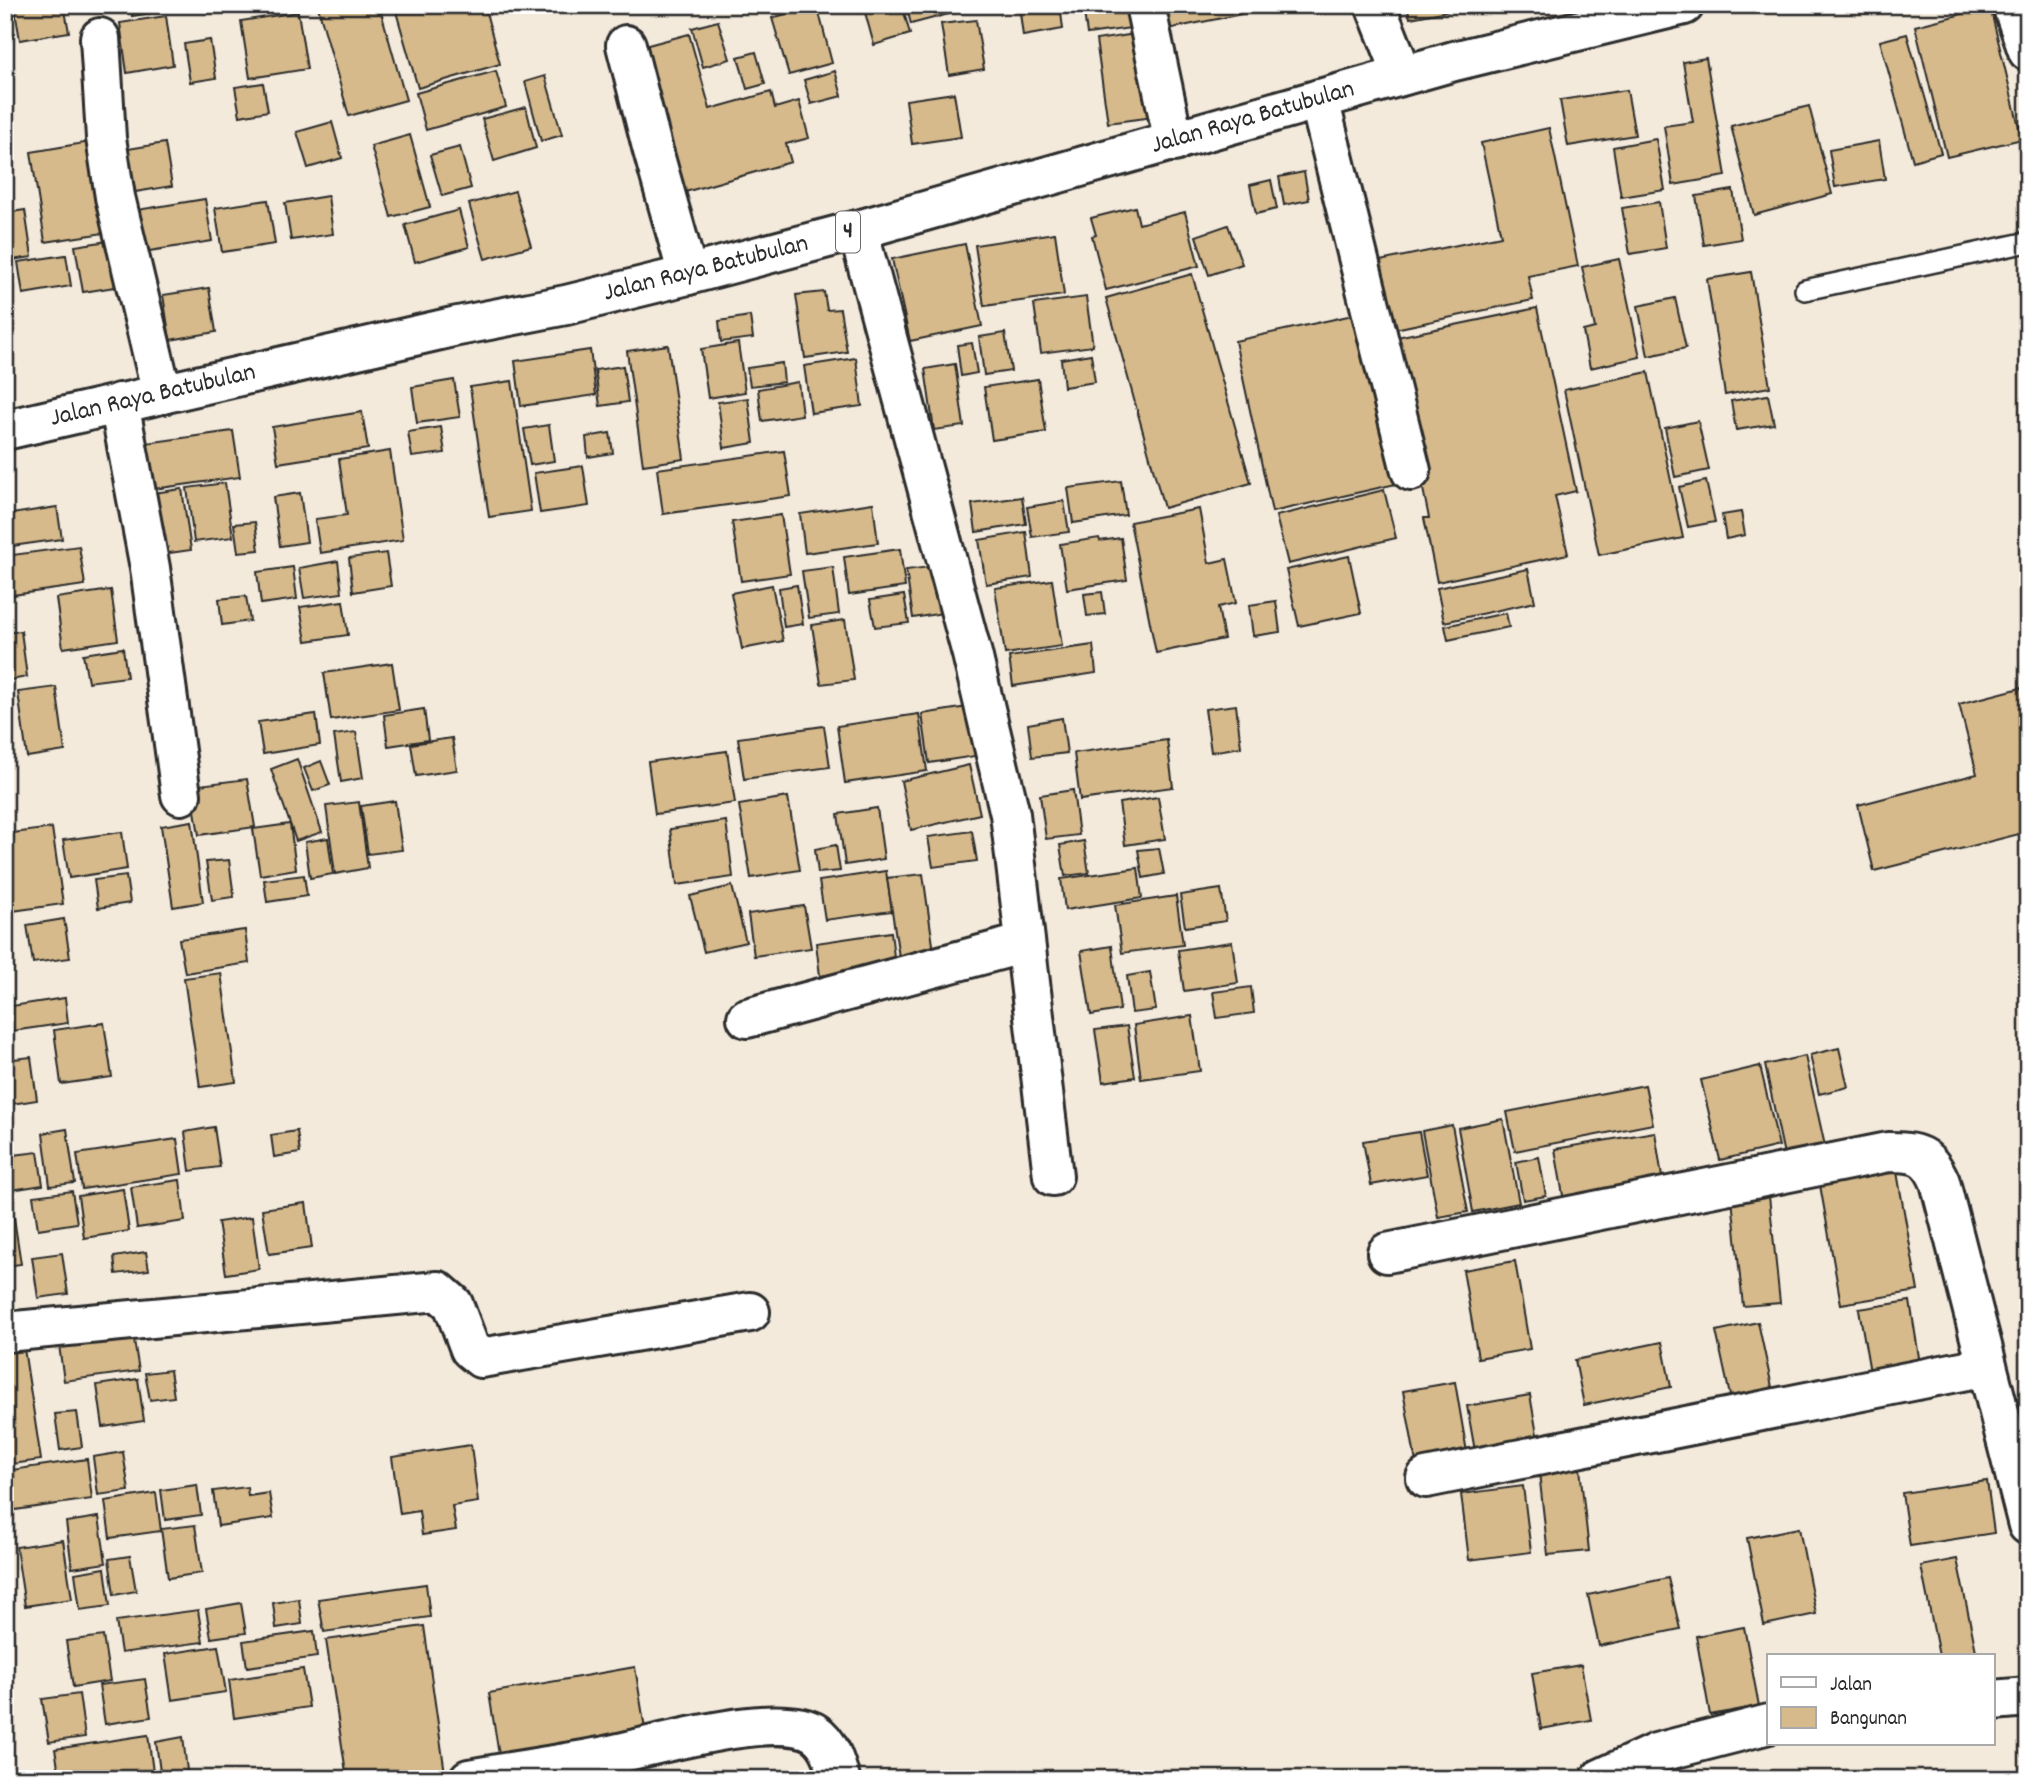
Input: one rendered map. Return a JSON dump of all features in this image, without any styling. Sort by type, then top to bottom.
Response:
[{"type":"main road","points":[[1144,5],[1174,142]]},
{"type":"main road","points":[[1375,5],[1402,75]]},
{"type":"main road","name":"Jalan Raya Batubulan","points":[[5,429],[453,327],[566,305],[688,275],[1174,142],[1402,75],[1684,5]]},
{"type":"main road","points":[[2012,5],[2028,51]]},
{"type":"main road","points":[[100,38],[106,138],[116,197],[162,394]]},
{"type":"main road","points":[[626,45],[688,275]]},
{"type":"main road","points":[[1319,99],[1411,471]]},
{"type":"main road","points":[[858,230],[979,681],[1010,814],[1053,1176]]},
{"type":"main road","points":[[119,403],[150,568],[181,795]]},
{"type":"main road","points":[[747,1018],[1025,943]]},
{"type":"main road","points":[[1387,1253],[1888,1152],[1909,1152],[1927,1160],[1940,1182],[2028,1525]]},
{"type":"main road","points":[[5,1332],[438,1291],[453,1304],[470,1349],[481,1358],[750,1312]]},
{"type":"main road","points":[[1426,1478],[1987,1366]]},
{"type":"main road","points":[[1994,1700],[2028,1697]]},
{"type":"main road","points":[[1600,1779],[1657,1753],[1767,1725]]},
{"type":"main road","points":[[469,1779],[599,1757],[741,1727],[781,1726],[798,1726],[816,1733],[834,1759],[840,1779]]},
{"type":"lane","points":[[1805,289],[2028,242]]},
{"type":"building","points":[[14,5],[64,5],[69,32],[20,40]]},
{"type":"building","points":[[131,5],[171,5],[172,10],[132,16]]},
{"type":"building","points":[[379,5],[406,100],[349,116],[318,7]]},
{"type":"building","points":[[403,5],[484,5],[500,64],[418,88],[395,8]]},
{"type":"building","points":[[740,5],[763,5],[742,11]]},
{"type":"building","points":[[817,5],[832,63],[789,75],[772,18]]},
{"type":"building","points":[[863,5],[902,5],[910,34],[874,45]]},
{"type":"building","points":[[906,5],[958,5],[960,11],[911,24]]},
{"type":"building","points":[[1019,5],[1060,5],[1063,29],[1023,36]]},
{"type":"building","points":[[1083,5],[1128,5],[1131,28],[1087,34]]},
{"type":"building","points":[[1153,5],[1286,5],[1158,31]]},
{"type":"building","points":[[1407,5],[1447,5],[1448,11],[1410,18]]},
{"type":"building","points":[[1990,7],[2022,139],[1947,157],[1915,26]]},
{"type":"building","points":[[298,12],[307,69],[250,78],[241,21]]},
{"type":"building","points":[[166,16],[173,65],[127,73],[120,23]]},
{"type":"building","points":[[976,20],[984,69],[949,75],[941,24]]},
{"type":"building","points":[[718,21],[730,59],[703,67],[692,28]]},
{"type":"building","points":[[1142,33],[1154,117],[1108,123],[1096,40]]},
{"type":"building","points":[[689,34],[710,109],[771,92],[775,108],[799,101],[809,138],[786,144],[791,162],[678,194],[637,48]]},
{"type":"building","points":[[1907,34],[1941,153],[1913,161],[1880,41]]},
{"type":"building","points":[[210,40],[216,78],[190,82],[184,44]]},
{"type":"building","points":[[756,52],[765,84],[747,89],[738,57]]},
{"type":"building","points":[[1706,58],[1726,176],[1673,185],[1664,126],[1693,122],[1683,62]]},
{"type":"building","points":[[5,69],[13,118],[5,119]]},
{"type":"building","points":[[496,71],[506,107],[426,130],[416,93]]},
{"type":"building","points":[[835,71],[842,96],[811,104],[804,80]]},
{"type":"building","points":[[545,76],[562,135],[541,141],[525,82]]},
{"type":"building","points":[[263,83],[268,111],[240,116],[235,87]]},
{"type":"building","points":[[1627,90],[1635,135],[1568,146],[1560,100]]},
{"type":"building","points":[[954,93],[961,137],[912,144],[906,100]]},
{"type":"building","points":[[1809,106],[1832,194],[1754,215],[1731,126]]},
{"type":"building","points":[[526,107],[536,148],[494,161],[482,119]]},
{"type":"building","points":[[332,122],[342,158],[308,168],[297,132]]},
{"type":"building","points":[[1549,128],[1578,266],[1528,276],[1533,300],[1390,330],[1375,262],[1501,236],[1481,143]]},
{"type":"building","points":[[410,135],[430,207],[391,217],[371,146]]},
{"type":"building","points":[[1656,139],[1665,190],[1621,197],[1613,147]]},
{"type":"building","points":[[1879,141],[1885,179],[1835,187],[1829,150]]},
{"type":"building","points":[[90,142],[104,233],[45,242],[31,152]]},
{"type":"building","points":[[165,143],[172,186],[135,192],[128,149]]},
{"type":"building","points":[[460,147],[471,188],[442,196],[430,155]]},
{"type":"building","points":[[1304,172],[1309,200],[1284,205],[1279,177]]},
{"type":"building","points":[[1271,180],[1277,209],[1256,214],[1250,185]]},
{"type":"building","points":[[1733,190],[1741,239],[1704,245],[1696,196]]},
{"type":"building","points":[[515,191],[531,246],[485,259],[469,204]]},
{"type":"building","points":[[328,196],[333,234],[291,240],[285,203]]},
{"type":"building","points":[[205,199],[212,241],[143,252],[137,210]]},
{"type":"building","points":[[268,200],[275,244],[222,252],[215,208]]},
{"type":"building","points":[[1659,202],[1666,248],[1630,254],[1622,208]]},
{"type":"building","points":[[1135,207],[1139,224],[1185,212],[1199,266],[1106,290],[1092,236],[1096,235],[1091,218]]},
{"type":"building","points":[[25,210],[32,257],[5,261],[5,213]]},
{"type":"building","points":[[459,210],[469,247],[415,262],[405,225]]},
{"type":"building","points":[[1228,225],[1242,264],[1209,275],[1196,236]]},
{"type":"building","points":[[1055,233],[1064,295],[984,306],[975,245]]},
{"type":"building","points":[[108,241],[115,287],[83,292],[75,246]]},
{"type":"building","points":[[965,244],[982,326],[910,341],[892,259]]},
{"type":"building","points":[[66,255],[71,286],[23,294],[18,262]]},
{"type":"building","points":[[1619,259],[1640,357],[1590,368],[1583,331],[1595,328],[1582,267]]},
{"type":"building","points":[[1751,272],[1770,387],[1725,395],[1707,279]]},
{"type":"building","points":[[1192,274],[1251,483],[1164,508],[1106,298]]},
{"type":"building","points":[[209,288],[216,332],[170,340],[163,295]]},
{"type":"building","points":[[824,292],[827,310],[840,309],[847,352],[805,358],[796,295]]},
{"type":"building","points":[[1086,297],[1093,346],[1041,353],[1034,304]]},
{"type":"building","points":[[1675,298],[1686,348],[1648,356],[1638,306]]},
{"type":"building","points":[[1537,308],[1576,491],[1555,496],[1568,554],[1437,582],[1424,518],[1429,518],[1392,338]]},
{"type":"building","points":[[1371,311],[1409,481],[1272,512],[1235,341]]},
{"type":"building","points":[[750,316],[753,338],[721,342],[719,321]]},
{"type":"building","points":[[1005,333],[1011,371],[984,375],[979,337]]},
{"type":"building","points":[[738,343],[745,392],[708,398],[701,349]]},
{"type":"building","points":[[972,343],[977,373],[961,376],[957,345]]},
{"type":"building","points":[[668,345],[684,459],[643,465],[627,351]]},
{"type":"building","points":[[590,350],[596,395],[521,406],[515,361]]},
{"type":"building","points":[[1091,354],[1095,382],[1064,387],[1061,359]]},
{"type":"building","points":[[856,358],[862,406],[811,413],[804,366]]},
{"type":"building","points":[[782,363],[784,382],[750,386],[747,368]]},
{"type":"building","points":[[955,364],[964,426],[934,430],[925,369]]},
{"type":"building","points":[[623,366],[628,402],[600,406],[595,370]]},
{"type":"building","points":[[1648,372],[1683,538],[1599,555],[1564,390]]},
{"type":"building","points":[[1038,379],[1046,432],[992,440],[984,387]]},
{"type":"building","points":[[454,380],[460,417],[417,423],[412,387]]},
{"type":"building","points":[[512,381],[531,511],[489,517],[470,387]]},
{"type":"building","points":[[798,382],[802,415],[762,421],[758,389]]},
{"type":"building","points":[[1768,395],[1774,424],[1736,430],[1731,401]]},
{"type":"building","points":[[748,398],[754,443],[724,448],[718,402]]},
{"type":"building","points":[[362,412],[368,449],[278,463],[272,427]]},
{"type":"building","points":[[1698,421],[1709,470],[1675,477],[1665,428]]},
{"type":"building","points":[[549,425],[554,461],[530,465],[524,429]]},
{"type":"building","points":[[441,427],[445,453],[412,457],[408,432]]},
{"type":"building","points":[[233,431],[240,477],[146,490],[139,444]]},
{"type":"building","points":[[610,433],[613,453],[588,457],[586,437]]},
{"type":"building","points":[[390,451],[403,540],[320,553],[315,519],[347,515],[339,459]]},
{"type":"building","points":[[784,451],[791,496],[663,514],[657,469]]},
{"type":"building","points":[[583,466],[589,506],[540,513],[534,473]]},
{"type":"building","points":[[1121,481],[1126,515],[1073,523],[1068,488]]},
{"type":"building","points":[[1706,481],[1715,522],[1688,527],[1679,487]]},
{"type":"building","points":[[225,483],[233,537],[194,542],[187,488]]},
{"type":"building","points":[[182,489],[191,550],[155,555],[146,494]]},
{"type":"building","points":[[1384,490],[1396,538],[1288,564],[1276,516]]},
{"type":"building","points":[[300,493],[307,542],[280,546],[273,497]]},
{"type":"building","points":[[1022,497],[1026,524],[976,532],[972,504]]},
{"type":"building","points":[[1064,501],[1069,532],[1032,537],[1027,507]]},
{"type":"building","points":[[873,503],[878,543],[805,553],[800,514]]},
{"type":"building","points":[[57,507],[62,539],[5,547],[5,515]]},
{"type":"building","points":[[1199,509],[1209,563],[1227,559],[1236,603],[1218,607],[1224,639],[1156,653],[1130,522]]},
{"type":"building","points":[[1741,512],[1745,535],[1726,539],[1722,515]]},
{"type":"building","points":[[781,515],[790,574],[741,581],[732,522]]},
{"type":"building","points":[[255,522],[259,550],[238,552],[234,524]]},
{"type":"building","points":[[1026,532],[1032,577],[986,584],[979,540]]},
{"type":"building","points":[[1099,538],[1100,541],[1121,538],[1127,580],[1067,589],[1060,544]]},
{"type":"building","points":[[79,546],[85,585],[5,596],[5,556]]},
{"type":"building","points":[[900,549],[905,587],[849,595],[844,557]]},
{"type":"building","points":[[386,553],[391,586],[353,592],[349,558]]},
{"type":"building","points":[[1349,556],[1361,613],[1299,626],[1286,570]]},
{"type":"building","points":[[338,561],[342,593],[304,598],[299,568]]},
{"type":"building","points":[[937,566],[943,613],[913,618],[906,570]]},
{"type":"building","points":[[293,567],[297,599],[261,604],[257,572]]},
{"type":"building","points":[[833,567],[839,614],[809,618],[802,571]]},
{"type":"building","points":[[1528,569],[1535,602],[1444,622],[1437,588]]},
{"type":"building","points":[[1052,580],[1062,646],[1005,654],[995,588]]},
{"type":"building","points":[[772,585],[783,641],[742,649],[731,593]]},
{"type":"building","points":[[797,585],[803,624],[784,627],[779,588]]},
{"type":"building","points":[[111,590],[118,640],[63,648],[56,598]]},
{"type":"building","points":[[1102,592],[1105,614],[1087,616],[1084,594]]},
{"type":"building","points":[[904,595],[909,623],[875,627],[870,600]]},
{"type":"building","points":[[246,596],[250,621],[222,625],[219,599]]},
{"type":"building","points":[[343,601],[348,635],[306,641],[300,607]]},
{"type":"building","points":[[1276,601],[1280,632],[1253,636],[1249,605]]},
{"type":"building","points":[[1506,613],[1509,627],[1448,640],[1445,626]]},
{"type":"building","points":[[845,620],[854,680],[821,684],[812,625]]},
{"type":"building","points":[[21,631],[27,677],[5,681],[5,633]]},
{"type":"building","points":[[1093,645],[1096,673],[1013,686],[1009,657]]},
{"type":"building","points":[[123,648],[127,677],[88,682],[83,654]]},
{"type":"building","points":[[392,663],[399,710],[331,720],[324,673]]},
{"type":"building","points":[[2028,686],[2027,832],[1874,871],[1858,805],[1977,774],[1959,704]]},
{"type":"building","points":[[56,687],[65,751],[27,757],[18,692]]},
{"type":"building","points":[[1236,705],[1241,747],[1211,752],[1205,709]]},
{"type":"building","points":[[968,707],[975,756],[929,763],[922,714]]},
{"type":"building","points":[[424,709],[428,740],[388,746],[384,715]]},
{"type":"building","points":[[316,714],[320,745],[263,754],[258,722]]},
{"type":"building","points":[[919,714],[927,771],[845,783],[837,726]]},
{"type":"building","points":[[1062,718],[1067,753],[1032,757],[1028,724]]},
{"type":"building","points":[[824,726],[830,767],[744,779],[738,738]]},
{"type":"building","points":[[356,732],[363,778],[341,782],[334,735]]},
{"type":"building","points":[[452,738],[457,770],[416,776],[411,744]]},
{"type":"building","points":[[1167,740],[1173,787],[1080,800],[1074,753]]},
{"type":"building","points":[[727,751],[735,803],[655,814],[648,762]]},
{"type":"building","points":[[297,759],[322,832],[296,841],[271,769]]},
{"type":"building","points":[[321,761],[330,785],[313,791],[304,768]]},
{"type":"building","points":[[969,765],[980,814],[911,830],[901,781]]},
{"type":"building","points":[[247,779],[255,827],[199,835],[191,786]]},
{"type":"building","points":[[1073,790],[1079,835],[1046,839],[1040,795]]},
{"type":"building","points":[[788,797],[800,870],[751,878],[739,805]]},
{"type":"building","points":[[1158,797],[1165,839],[1125,845],[1119,803]]},
{"type":"building","points":[[395,801],[402,850],[368,854],[361,806]]},
{"type":"building","points":[[359,802],[368,868],[335,874],[326,806]]},
{"type":"building","points":[[877,808],[884,859],[845,865],[838,814]]},
{"type":"building","points":[[192,821],[203,902],[173,907],[161,826]]},
{"type":"building","points":[[726,821],[733,877],[677,885],[670,829]]},
{"type":"building","points":[[290,824],[296,869],[260,875],[253,829]]},
{"type":"building","points":[[52,828],[63,904],[5,912],[5,834]]},
{"type":"building","points":[[972,831],[977,861],[933,867],[928,837]]},
{"type":"building","points":[[122,832],[127,869],[69,878],[63,840]]},
{"type":"building","points":[[328,838],[333,874],[310,878],[305,842]]},
{"type":"building","points":[[1084,841],[1089,873],[1065,876],[1060,845]]},
{"type":"building","points":[[836,845],[840,871],[818,873],[815,849]]},
{"type":"building","points":[[1159,848],[1164,874],[1143,878],[1138,850]]},
{"type":"building","points":[[229,860],[234,897],[212,900],[206,862]]},
{"type":"building","points":[[1138,868],[1142,898],[1065,910],[1061,879]]},
{"type":"building","points":[[886,871],[892,911],[825,920],[819,881]]},
{"type":"building","points":[[923,874],[934,952],[899,957],[887,878]]},
{"type":"building","points":[[304,875],[307,896],[267,902],[264,880]]},
{"type":"building","points":[[126,876],[130,903],[98,908],[94,880]]},
{"type":"building","points":[[732,886],[746,942],[704,952],[690,896]]},
{"type":"building","points":[[1221,889],[1226,921],[1185,927],[1180,895]]},
{"type":"building","points":[[1176,896],[1183,945],[1122,953],[1115,905]]},
{"type":"building","points":[[804,906],[811,948],[754,956],[748,914]]},
{"type":"building","points":[[64,919],[70,958],[33,963],[27,925]]},
{"type":"building","points":[[245,930],[249,963],[185,973],[179,939]]},
{"type":"building","points":[[891,932],[895,965],[820,976],[816,943]]},
{"type":"building","points":[[1232,942],[1238,983],[1184,991],[1178,950]]},
{"type":"building","points":[[1112,946],[1120,1010],[1091,1015],[1081,951]]},
{"type":"building","points":[[1150,972],[1156,1010],[1132,1013],[1127,976]]},
{"type":"building","points":[[221,973],[236,1082],[200,1087],[184,978]]},
{"type":"building","points":[[1251,987],[1254,1013],[1217,1018],[1213,992]]},
{"type":"building","points":[[65,998],[68,1023],[5,1032],[5,1007]]},
{"type":"building","points":[[1192,1016],[1200,1071],[1141,1079],[1134,1025]]},
{"type":"building","points":[[104,1023],[112,1077],[61,1084],[54,1030]]},
{"type":"building","points":[[1127,1026],[1135,1077],[1103,1082],[1095,1030]]},
{"type":"building","points":[[1839,1048],[1848,1087],[1819,1094],[1810,1055]]},
{"type":"building","points":[[1805,1056],[1827,1155],[1786,1164],[1765,1065]]},
{"type":"building","points":[[31,1057],[37,1100],[5,1105],[5,1060]]},
{"type":"building","points":[[1760,1066],[1779,1146],[1720,1160],[1701,1080]]},
{"type":"building","points":[[1645,1085],[1653,1124],[1515,1151],[1507,1112]]},
{"type":"building","points":[[1503,1119],[1519,1203],[1473,1212],[1458,1128]]},
{"type":"building","points":[[1452,1125],[1468,1212],[1438,1217],[1422,1131]]},
{"type":"building","points":[[214,1127],[220,1167],[190,1171],[185,1132]]},
{"type":"building","points":[[67,1129],[75,1183],[50,1186],[43,1133]]},
{"type":"building","points":[[297,1131],[300,1153],[274,1157],[271,1135]]},
{"type":"building","points":[[1419,1132],[1427,1175],[1371,1185],[1363,1141]]},
{"type":"building","points":[[1655,1132],[1664,1190],[1565,1207],[1555,1149]]},
{"type":"building","points":[[177,1139],[182,1174],[82,1189],[77,1154]]},
{"type":"building","points":[[38,1152],[43,1185],[5,1191],[5,1156]]},
{"type":"building","points":[[1539,1157],[1546,1196],[1523,1200],[1516,1162]]},
{"type":"building","points":[[1897,1172],[1918,1291],[1841,1304],[1820,1185]]},
{"type":"building","points":[[180,1180],[185,1221],[137,1228],[131,1187]]},
{"type":"building","points":[[123,1189],[129,1231],[84,1238],[78,1196]]},
{"type":"building","points":[[72,1191],[77,1223],[38,1229],[33,1196]]},
{"type":"building","points":[[1769,1196],[1780,1303],[1743,1306],[1732,1199]]},
{"type":"building","points":[[306,1203],[312,1248],[269,1254],[262,1209]]},
{"type":"building","points":[[252,1217],[259,1269],[226,1274],[218,1222]]},
{"type":"building","points":[[14,1218],[21,1264],[5,1266],[5,1220]]},
{"type":"building","points":[[146,1252],[149,1270],[116,1274],[114,1257]]},
{"type":"building","points":[[62,1253],[68,1294],[38,1298],[32,1257]]},
{"type":"building","points":[[1515,1261],[1530,1349],[1478,1358],[1463,1270]]},
{"type":"building","points":[[1910,1301],[1921,1370],[1871,1378],[1859,1309]]},
{"type":"building","points":[[1758,1322],[1774,1396],[1732,1405],[1716,1331]]},
{"type":"building","points":[[133,1334],[139,1371],[64,1381],[59,1345]]},
{"type":"building","points":[[23,1342],[41,1460],[5,1465],[5,1344]]},
{"type":"building","points":[[1662,1342],[1671,1387],[1584,1405],[1575,1360]]},
{"type":"building","points":[[170,1370],[174,1397],[150,1400],[145,1373]]},
{"type":"building","points":[[138,1379],[144,1421],[103,1427],[97,1385]]},
{"type":"building","points":[[1455,1382],[1468,1458],[1417,1468],[1403,1391]]},
{"type":"building","points":[[1530,1395],[1538,1440],[1475,1451],[1467,1406]]},
{"type":"building","points":[[77,1412],[82,1447],[60,1450],[55,1414]]},
{"type":"building","points":[[471,1445],[478,1502],[452,1506],[456,1530],[422,1535],[419,1511],[400,1514],[392,1457]]},
{"type":"building","points":[[123,1452],[129,1491],[98,1495],[93,1457]]},
{"type":"building","points":[[87,1459],[92,1499],[8,1511],[5,1471]]},
{"type":"building","points":[[1580,1468],[1589,1551],[1548,1555],[1539,1472]]},
{"type":"building","points":[[1987,1481],[1994,1533],[1910,1546],[1902,1493]]},
{"type":"building","points":[[197,1485],[201,1515],[165,1520],[161,1490]]},
{"type":"building","points":[[1523,1486],[1531,1552],[1469,1560],[1461,1494]]},
{"type":"building","points":[[247,1487],[248,1496],[269,1493],[273,1518],[218,1526],[213,1491]]},
{"type":"building","points":[[156,1493],[161,1531],[110,1538],[105,1501]]},
{"type":"building","points":[[99,1517],[106,1563],[72,1568],[66,1522]]},
{"type":"building","points":[[195,1525],[202,1573],[168,1578],[161,1529]]},
{"type":"building","points":[[1799,1528],[1816,1614],[1764,1625],[1747,1538]]},
{"type":"building","points":[[63,1540],[72,1599],[25,1606],[16,1547]]},
{"type":"building","points":[[130,1556],[136,1591],[114,1595],[109,1559]]},
{"type":"building","points":[[1957,1559],[1977,1654],[1939,1654],[1921,1566]]},
{"type":"building","points":[[105,1568],[110,1606],[80,1610],[75,1573]]},
{"type":"building","points":[[1668,1578],[1680,1629],[1599,1646],[1588,1595]]},
{"type":"building","points":[[426,1584],[430,1617],[324,1632],[318,1599]]},
{"type":"building","points":[[299,1599],[302,1624],[276,1628],[273,1603]]},
{"type":"building","points":[[241,1603],[246,1633],[211,1638],[206,1609]]},
{"type":"building","points":[[198,1610],[203,1642],[121,1653],[116,1621]]},
{"type":"building","points":[[424,1626],[445,1773],[403,1779],[347,1779],[326,1640]]},
{"type":"building","points":[[1744,1627],[1759,1706],[1710,1715],[1696,1636]]},
{"type":"building","points":[[314,1631],[317,1657],[247,1667],[243,1641]]},
{"type":"building","points":[[103,1636],[110,1681],[73,1687],[66,1641]]},
{"type":"building","points":[[218,1646],[226,1692],[172,1700],[165,1654]]},
{"type":"building","points":[[1581,1665],[1591,1720],[1541,1729],[1532,1673]]},
{"type":"building","points":[[635,1667],[645,1729],[499,1755],[489,1693]]},
{"type":"building","points":[[303,1669],[309,1707],[234,1718],[229,1680]]},
{"type":"building","points":[[145,1679],[151,1717],[105,1724],[99,1685]]},
{"type":"building","points":[[79,1694],[85,1737],[49,1742],[42,1699]]},
{"type":"building","points":[[148,1735],[154,1779],[60,1779],[55,1749]]},
{"type":"building","points":[[183,1737],[188,1779],[161,1779],[156,1742]]}]
